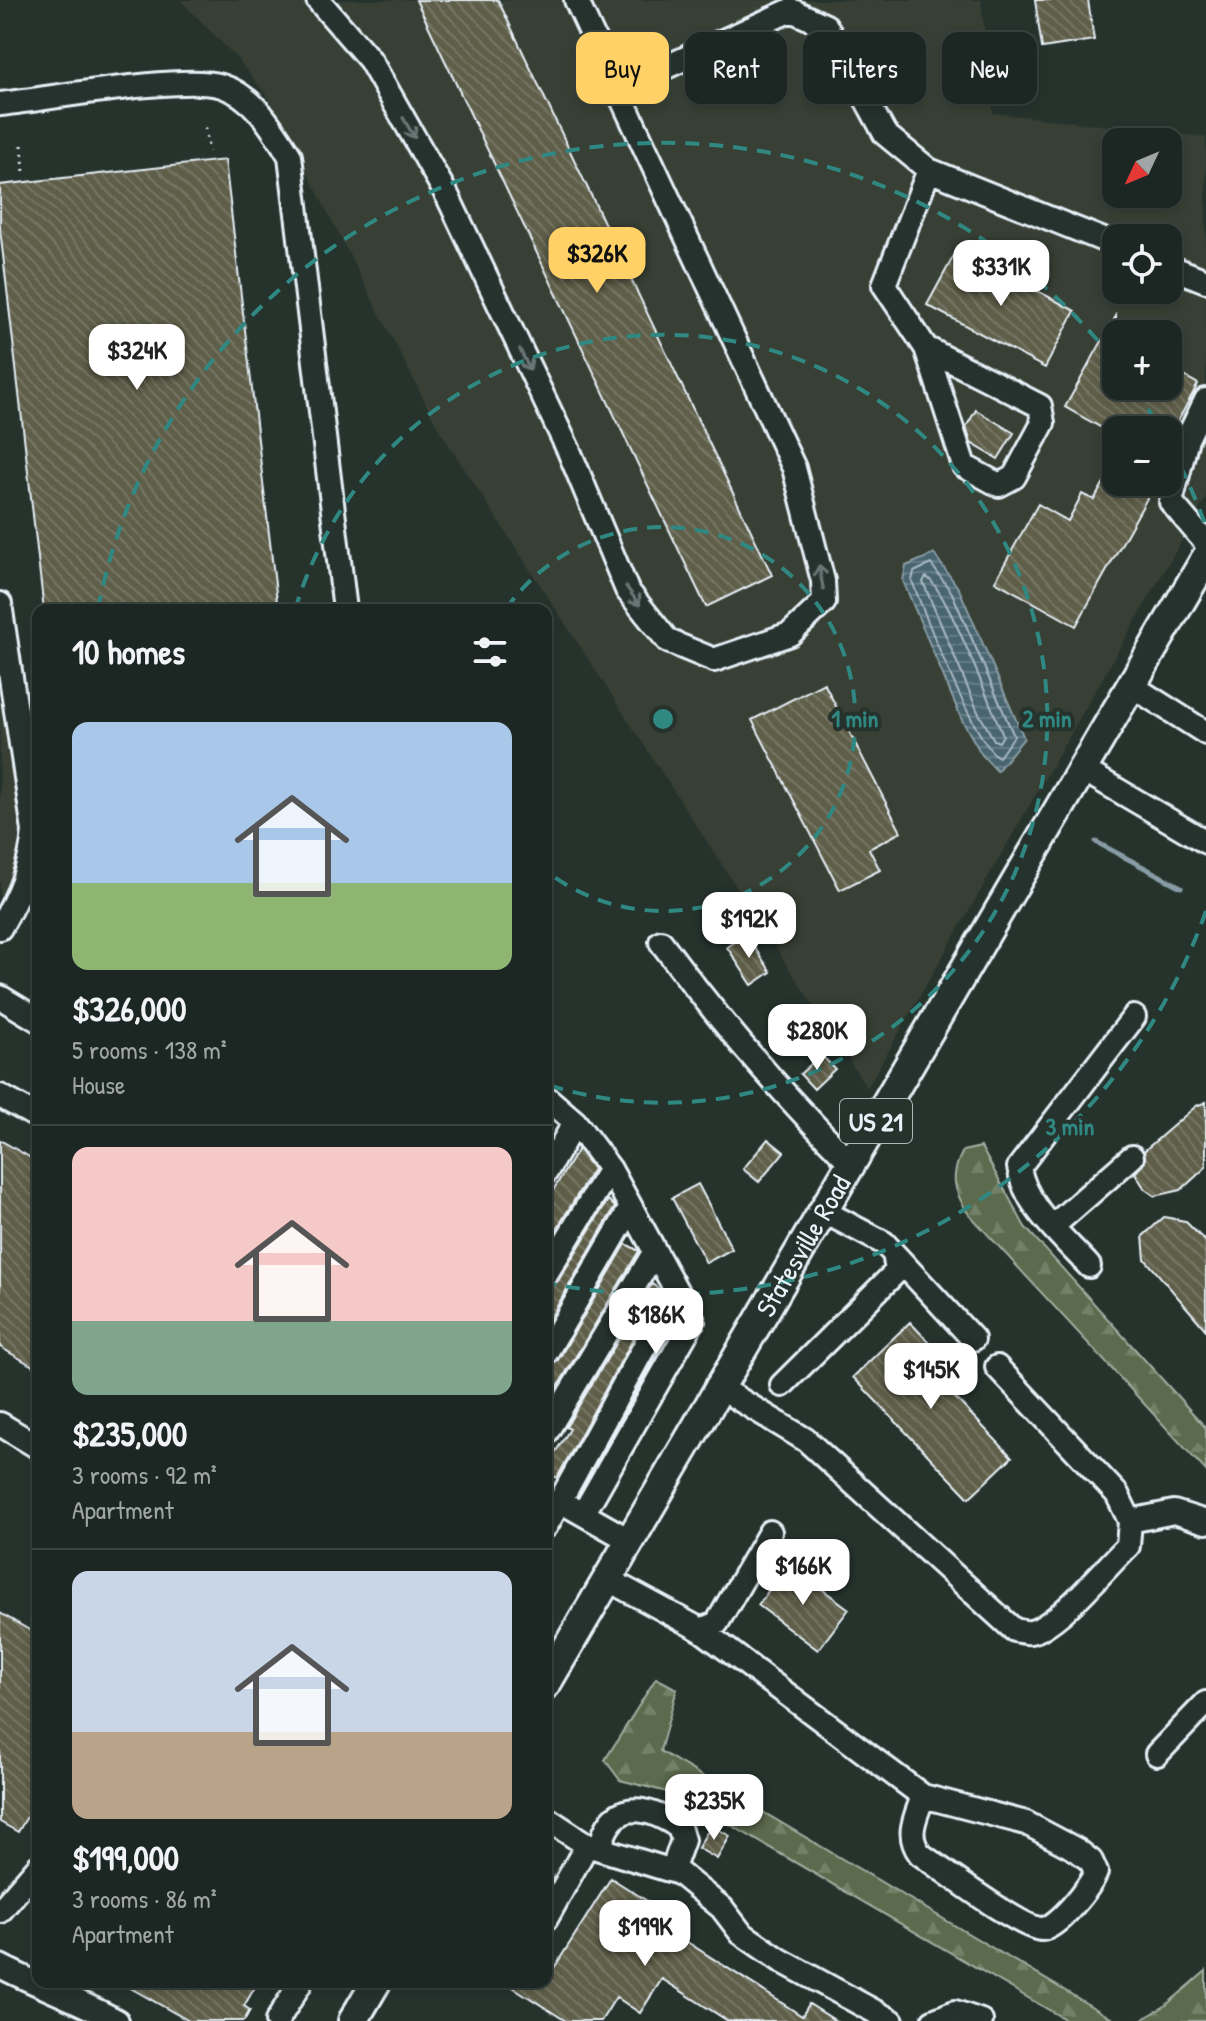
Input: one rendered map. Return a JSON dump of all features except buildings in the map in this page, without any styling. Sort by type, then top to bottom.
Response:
[{"type":"main road","name":"Statesville Road","points":[[552,1674],[717,1386],[1206,558]]},
{"type":"main road","points":[[353,2021],[372,1988]]},
{"type":"street","points":[[319,0],[370,60],[448,197],[569,451],[627,590],[668,641],[714,660],[790,634],[824,602],[823,581],[794,468],[625,104]]},
{"type":"street","points":[[576,0],[591,32]]},
{"type":"street","points":[[669,66],[791,10],[826,26],[885,134],[929,170],[1102,239]]},
{"type":"street","points":[[0,104],[188,83],[223,86],[265,116],[290,156],[344,604]]},
{"type":"street","points":[[926,348],[1040,406],[1043,423],[1014,477],[999,485],[964,466],[926,348],[884,285],[929,170]]},
{"type":"street","points":[[1182,272],[1206,281]]},
{"type":"street","points":[[1206,400],[1187,439],[1171,502],[1206,543]]},
{"type":"street","points":[[0,604],[32,818]]},
{"type":"street","points":[[1129,684],[1206,733]]},
{"type":"street","points":[[1080,768],[1206,842]]},
{"type":"street","points":[[0,928],[27,872],[32,843]]},
{"type":"street","points":[[661,942],[720,1023],[791,1103],[851,1163]]},
{"type":"street","points":[[0,997],[32,1016]]},
{"type":"street","points":[[1089,1266],[1022,1185],[1019,1167],[1134,1017]]},
{"type":"street","points":[[0,1096],[32,1114]]},
{"type":"street","points":[[552,1102],[575,1122],[610,1169],[629,1211],[693,1321],[583,1514]]},
{"type":"street","points":[[552,1162],[575,1122]]},
{"type":"street","points":[[1053,1226],[1132,1157]]},
{"type":"street","points":[[552,1264],[610,1169]]},
{"type":"street","points":[[552,1343],[629,1211]]},
{"type":"street","points":[[823,1211],[884,1243],[895,1259],[973,1339]]},
{"type":"street","points":[[552,1423],[654,1253]]},
{"type":"street","points":[[782,1385],[897,1271],[895,1259]]},
{"type":"street","points":[[552,1515],[675,1291]]},
{"type":"street","points":[[717,1386],[806,1440],[1014,1630],[1028,1633],[1040,1629],[1057,1615],[1128,1546],[1130,1521],[1117,1494],[997,1367]]},
{"type":"street","points":[[0,1424],[32,1443]]},
{"type":"street","points":[[560,1501],[629,1540]]},
{"type":"street","points":[[1130,1521],[1174,1512],[1206,1522]]},
{"type":"street","points":[[701,1630],[717,1623],[770,1532]]},
{"type":"street","points":[[607,1579],[701,1630],[752,1664],[923,1796],[1026,1823],[1077,1850],[1091,1861],[1096,1872],[1090,1887],[1050,1928],[1040,1929],[1019,1920],[920,1854],[912,1844],[911,1831],[923,1796]]},
{"type":"street","points":[[1157,1754],[1206,1703]]},
{"type":"street","points":[[552,1910],[613,1817],[632,1809],[661,1816],[679,1827],[683,1840],[672,1871]]},
{"type":"street","points":[[552,1822],[594,1847],[672,1871],[722,1908],[741,1933],[767,1951],[892,2021]]},
{"type":"street","points":[[0,1911],[32,1874]]},
{"type":"street","points":[[0,1966],[32,1983]]},
{"type":"street","points":[[42,1988],[71,1996],[117,2021]]},
{"type":"street","points":[[277,2021],[297,1988]]},
{"type":"street","points":[[46,1990],[68,2011],[85,2021]]},
{"type":"street","points":[[933,2021],[955,2012],[981,2021]]},
{"type":"path","points":[[205,128],[209,152]]},
{"type":"path","points":[[22,145],[24,173]]},
{"type":"shaded area","points":[[180,0],[981,0],[984,32],[942,32],[942,104],[992,104],[993,113],[1126,128],[1102,128],[1102,208],[1182,208],[1182,134],[1206,137],[1206,498],[867,1088],[440,431],[269,98],[236,57]]},
{"type":"shaded area","points":[[0,700],[19,819],[17,855],[0,908]]},
{"type":"green space","points":[[981,1147],[1025,1227],[1206,1428],[1206,1471],[967,1212],[956,1189],[956,1167],[963,1151]]},
{"type":"green space","points":[[656,1678],[677,1689],[660,1751],[1116,2021],[1068,2021],[679,1795],[620,1780],[605,1760]]},
{"type":"green space","points":[[1206,1971],[1206,2021],[1140,2021],[1165,2006]]},
{"type":"water","points":[[934,554],[959,589],[1024,738],[997,771],[982,755],[962,720],[903,581],[906,566]]},
{"type":"waterway","points":[[1096,842],[1181,887]]}]
